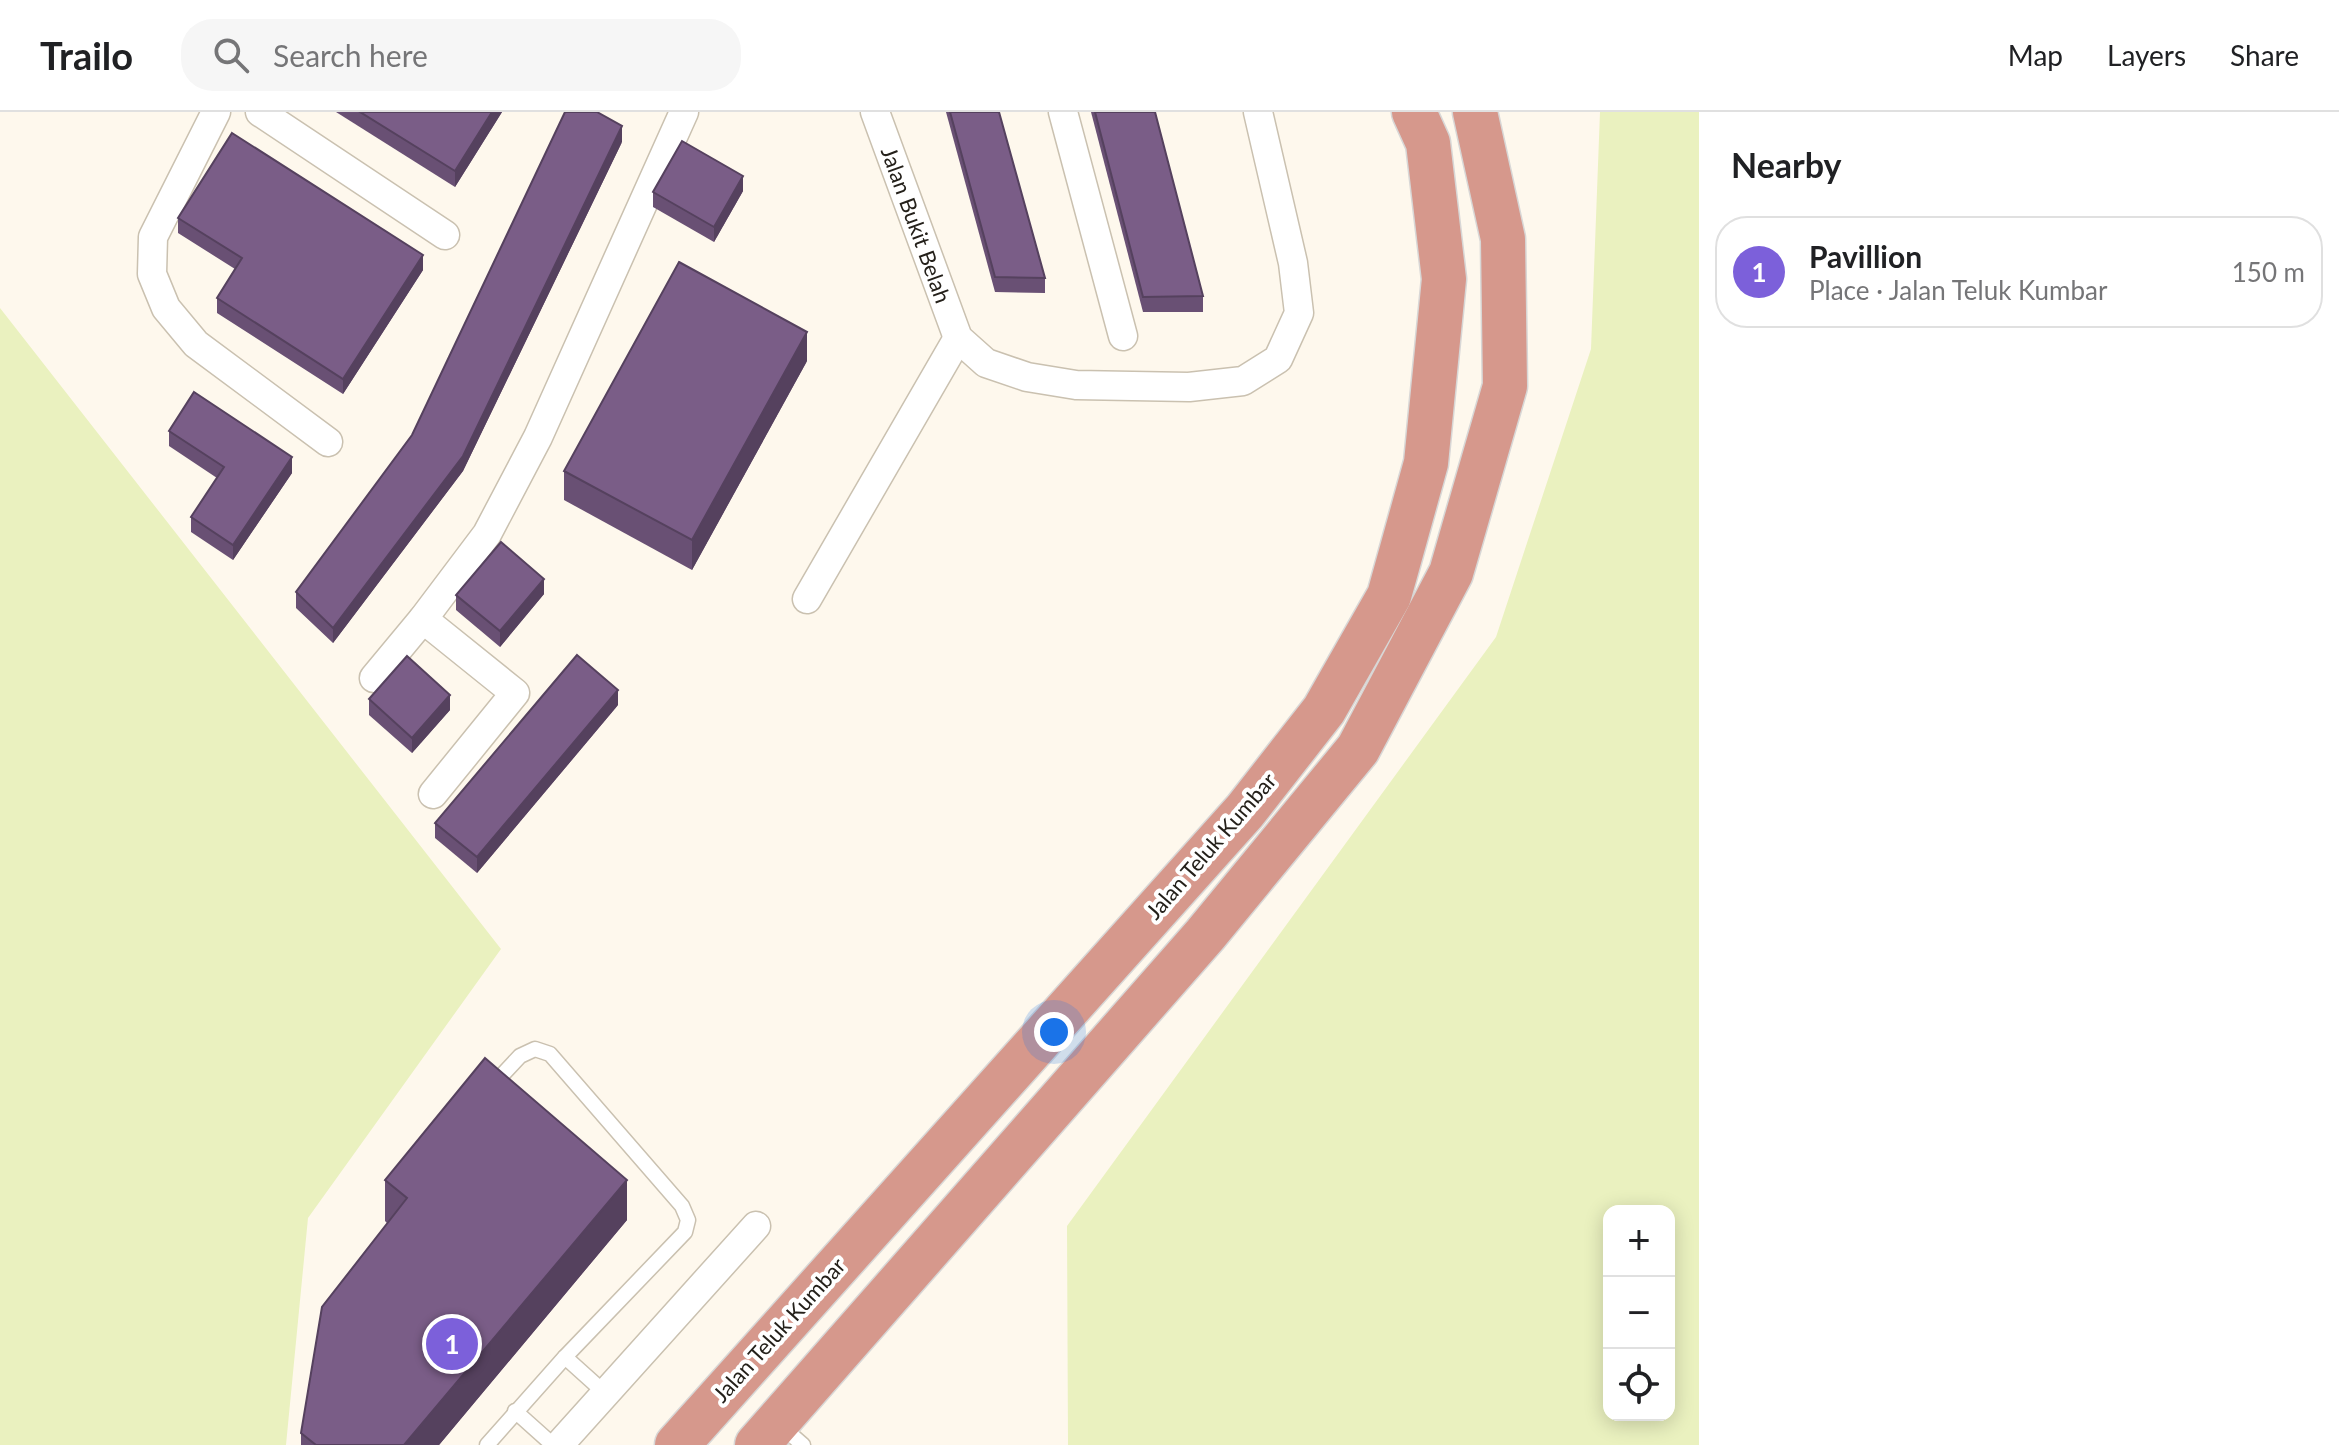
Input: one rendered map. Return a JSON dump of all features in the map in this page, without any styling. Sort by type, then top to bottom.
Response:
[{"type":"highway","name":"Jalan Teluk Kumbar","points":[[677,1445],[1245,811],[1324,710],[1389,596],[1426,463],[1444,279],[1428,143],[1414,112]]},
{"type":"highway","points":[[779,1437],[1205,935],[1358,749],[1451,573],[1505,386],[1503,239],[1475,112]]},
{"type":"street","points":[[216,112],[153,237],[152,274],[166,308],[196,344],[328,442]]},
{"type":"street","points":[[260,112],[445,235]]},
{"type":"street","points":[[374,678],[487,534],[531,451],[684,112]]},
{"type":"street","name":"Jalan Bukit Belah","points":[[875,112],[958,338]]},
{"type":"street","points":[[1063,112],[1123,336]]},
{"type":"street","points":[[807,599],[958,338],[986,363],[1027,377],[1076,385],[1189,387],[1243,381],[1278,359],[1299,313],[1293,263],[1258,112]]},
{"type":"street","points":[[423,619],[515,693],[433,794]]},
{"type":"street","points":[[556,1445],[756,1226]]},
{"type":"lane","points":[[480,1100],[520,1056],[535,1049],[550,1054],[682,1206],[688,1220],[685,1232],[565,1357],[487,1445]]},
{"type":"lane","points":[[565,1357],[605,1393]]},
{"type":"lane","points":[[515,1411],[556,1445]]},
{"type":"green space","points":[[1600,112],[1699,112],[1699,1445],[1068,1445],[1067,1226],[1496,637],[1591,349]]},
{"type":"green space","points":[[0,308],[501,949],[308,1218],[286,1445],[0,1445]]},
{"type":"building","points":[[360,112],[492,112],[455,171]]},
{"type":"building","points":[[565,112],[597,112],[622,126],[463,456],[333,628],[296,592],[412,435]]},
{"type":"building","points":[[950,112],[999,112],[1045,278],[995,277]]},
{"type":"building","points":[[1095,112],[1155,112],[1203,296],[1143,297]]},
{"type":"building","points":[[232,133],[423,255],[343,379],[217,298],[242,258],[178,218]]},
{"type":"building","points":[[682,141],[743,176],[714,227],[653,192]]},
{"type":"building","points":[[679,262],[807,332],[692,540],[564,471]]},
{"type":"building","points":[[194,392],[292,457],[233,545],[191,517],[224,467],[169,431]]},
{"type":"building","points":[[501,542],[544,579],[500,631],[456,595]]},
{"type":"building","points":[[577,655],[618,690],[477,857],[435,823]]},
{"type":"building","points":[[407,656],[450,695],[412,738],[369,699]]},
{"type":"building","points":[[485,1058],[627,1180],[404,1445],[316,1445],[301,1433],[322,1307],[407,1198],[385,1180]]},
{"type":"place","name":"Pavillion","points":[[452,1344]]}]
